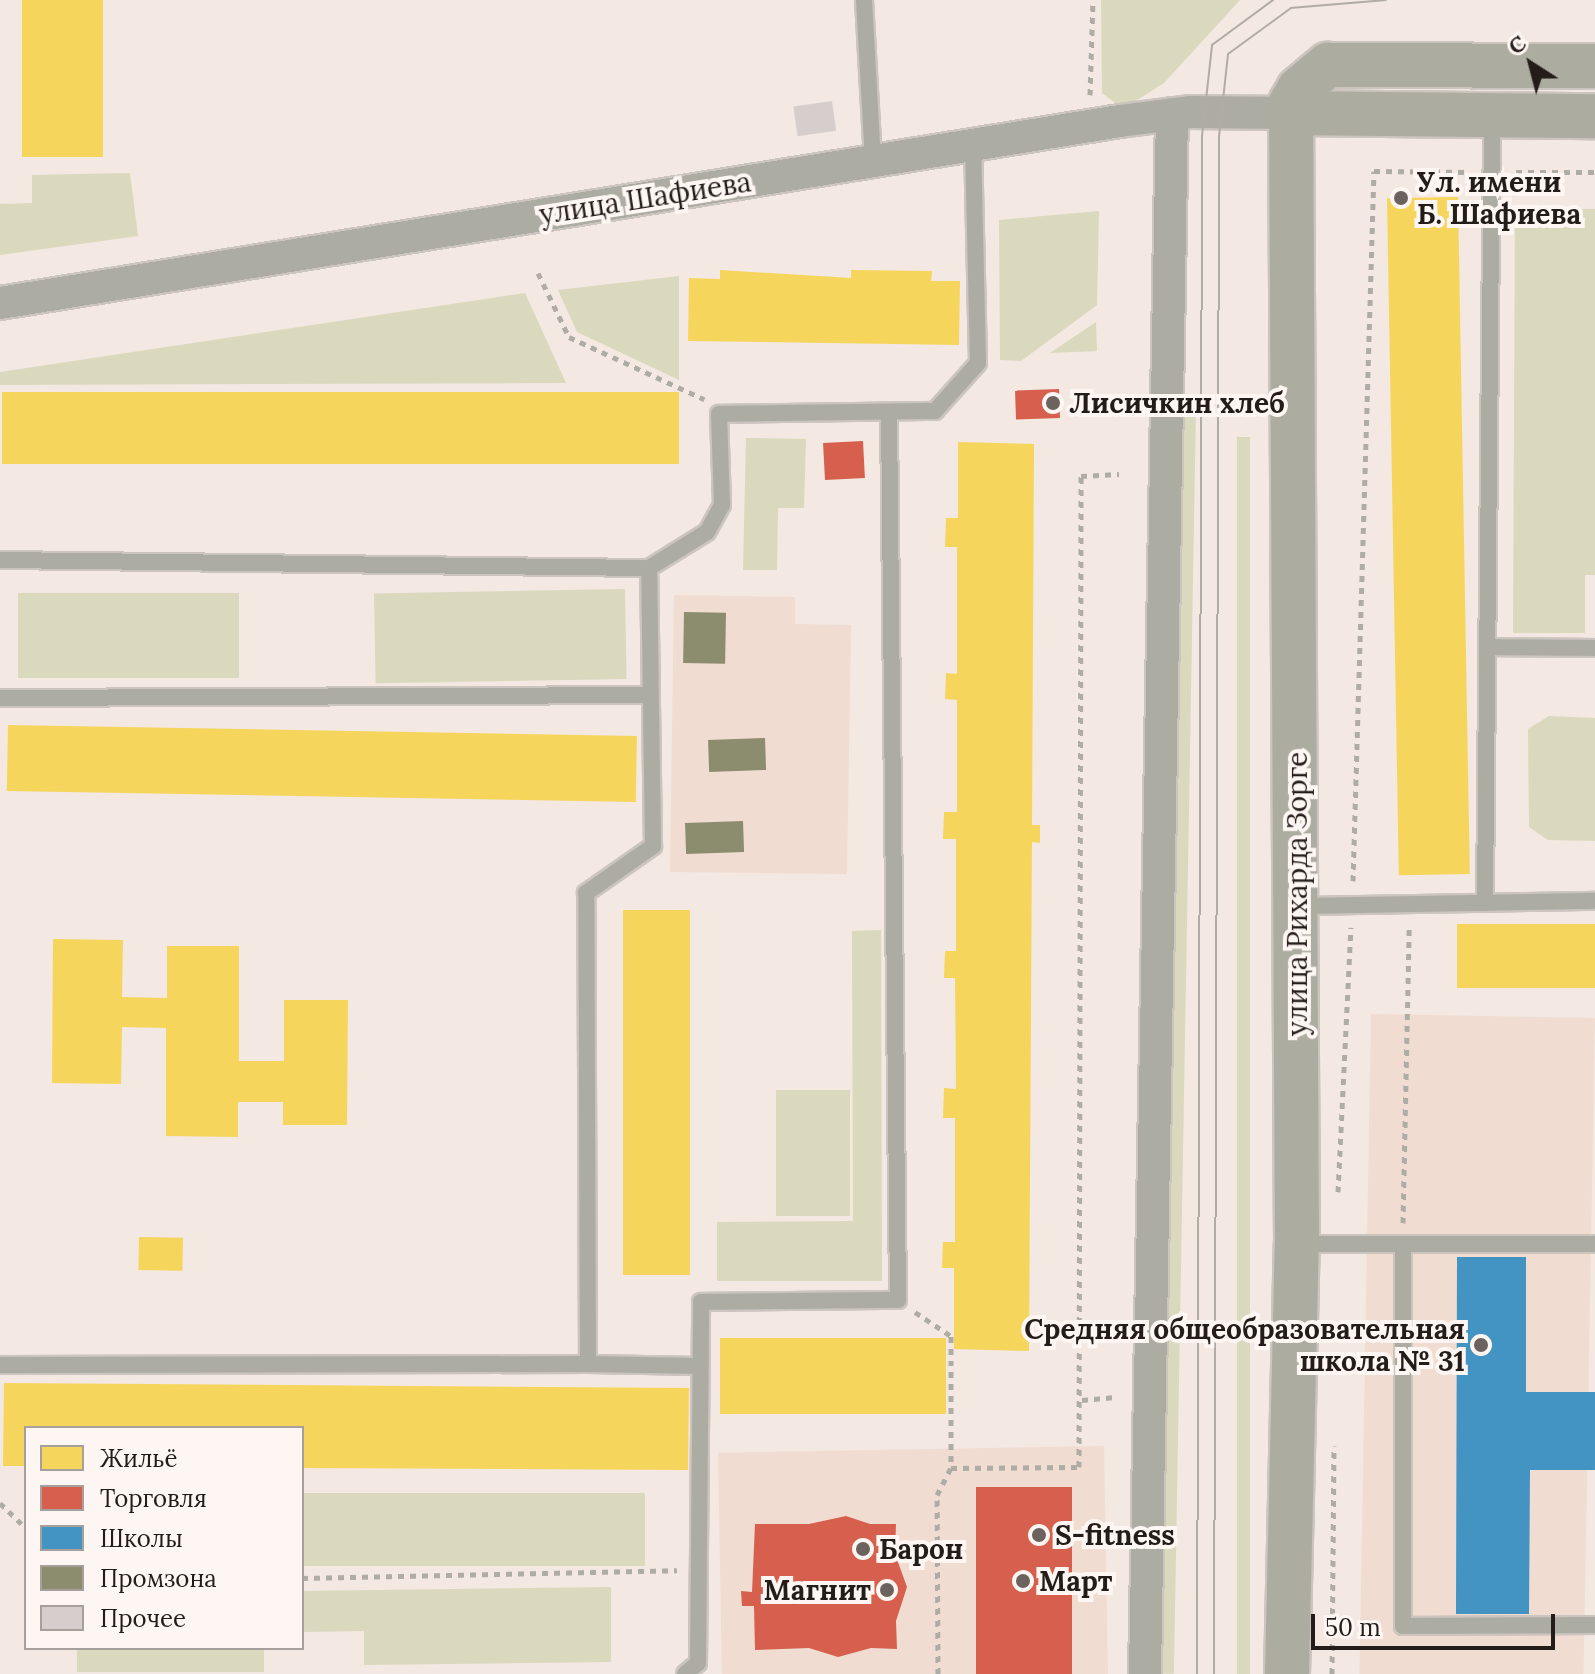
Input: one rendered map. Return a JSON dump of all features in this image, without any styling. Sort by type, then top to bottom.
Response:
[{"type":"street","points":[[1291,113],[1299,89],[1328,65],[1595,66]]},
{"type":"street","name":"улица Рихарда Зорге","points":[[1287,1674],[1297,1244],[1298,906],[1291,113]]},
{"type":"street","name":"улица Шафиева","points":[[0,303],[1172,114],[1595,116]]},
{"type":"street","points":[[1145,1674],[1172,114]]},
{"type":"lane","points":[[864,0],[873,161]]},
{"type":"lane","points":[[1485,903],[1492,115]]},
{"type":"lane","points":[[0,560],[649,568],[707,532],[722,505],[719,414],[935,411],[978,363],[973,144]]},
{"type":"lane","points":[[685,1674],[698,1663],[702,1569],[701,1302],[898,1300],[889,412]]},
{"type":"lane","points":[[588,1364],[586,893],[653,846],[649,568]]},
{"type":"lane","points":[[1488,647],[1595,648]]},
{"type":"lane","points":[[0,698],[650,695]]},
{"type":"lane","points":[[1298,906],[1595,901]]},
{"type":"lane","points":[[1297,1244],[1595,1244]]},
{"type":"lane","points":[[1403,1244],[1403,1626],[1595,1625]]},
{"type":"lane","points":[[0,1365],[700,1366]]},
{"type":"path","points":[[1093,0],[1090,96],[1120,121]]},
{"type":"path","points":[[538,273],[569,337],[736,414]]},
{"type":"path","points":[[951,1468],[1079,1467],[1082,1400],[1081,476],[1119,474]]},
{"type":"path","points":[[1403,1244],[1410,904]]},
{"type":"path","points":[[898,1300],[951,1336],[951,1468],[937,1495],[938,1674]]},
{"type":"path","points":[[1082,1400],[1116,1397]]},
{"type":"path","points":[[0,1503],[24,1526]]},
{"type":"path","points":[[304,1578],[702,1569]]},
{"type":"shaded area","points":[[1101,0],[1240,0],[1164,83],[1123,109],[1102,93]]},
{"type":"shaded area","points":[[130,173],[138,236],[0,255],[0,204],[32,203],[32,175]]},
{"type":"shaded area","points":[[1515,209],[1595,209],[1595,575],[1585,575],[1585,633],[1513,633]]},
{"type":"shaded area","points":[[1099,211],[1097,305],[1021,361],[1000,360],[999,220]]},
{"type":"shaded area","points":[[679,276],[679,380],[577,332],[558,290]]},
{"type":"shaded area","points":[[525,293],[566,383],[0,385],[0,372]]},
{"type":"shaded area","points":[[1096,322],[1097,351],[1050,353]]},
{"type":"shaded area","points":[[1175,407],[1196,407],[1174,1674],[1153,1673]]},
{"type":"shaded area","points":[[1237,437],[1250,437],[1250,1674],[1237,1674]]},
{"type":"shaded area","points":[[746,438],[806,439],[804,508],[778,508],[777,570],[743,570]]},
{"type":"shaded area","points":[[625,589],[627,679],[376,683],[374,593]]},
{"type":"shaded area","points":[[18,593],[239,593],[239,678],[18,678]]},
{"type":"shaded area","points":[[674,595],[795,597],[795,624],[851,625],[847,874],[670,872]]},
{"type":"shaded area","points":[[1549,716],[1595,718],[1595,841],[1548,840],[1529,827],[1528,729]]},
{"type":"shaded area","points":[[881,930],[882,1281],[717,1281],[717,1222],[853,1221],[852,931]]},
{"type":"shaded area","name":"Средняя общеобразовательная школа № 31","points":[[1371,1014],[1595,1018],[1584,1674],[1359,1674]]},
{"type":"shaded area","points":[[776,1090],[850,1090],[850,1216],[776,1216]]},
{"type":"shaded area","points":[[1104,1446],[1108,1674],[722,1674],[718,1453]]},
{"type":"shaded area","points":[[304,1493],[645,1493],[645,1566],[304,1566]]},
{"type":"shaded area","points":[[611,1587],[611,1662],[364,1665],[364,1631],[304,1632],[304,1591]]},
{"type":"shaded area","points":[[77,1650],[264,1650],[264,1672],[77,1672]]},
{"type":"building: Жильё","points":[[22,0],[103,0],[103,157],[22,157]]},
{"type":"building: Жильё","points":[[1458,197],[1470,874],[1399,875],[1387,198]]},
{"type":"building: Жильё","points":[[720,270],[851,278],[851,270],[932,271],[931,281],[960,281],[959,345],[688,341],[689,278],[720,279]]},
{"type":"building: Жильё","points":[[2,392],[679,392],[679,464],[2,464]]},
{"type":"building: Жильё","points":[[958,442],[1034,444],[1032,825],[1040,825],[1040,843],[1032,842],[1029,1351],[954,1349],[954,1268],[942,1268],[943,1242],[955,1242],[955,1118],[943,1118],[944,1088],[956,1089],[955,978],[944,978],[945,951],[956,951],[956,839],[943,839],[944,812],[957,812],[957,700],[945,699],[946,673],[957,674],[957,547],[945,547],[946,518],[958,518]]},
{"type":"building: Жильё","points":[[8,725],[637,736],[636,802],[7,791]]},
{"type":"building: Жильё","points":[[623,910],[690,910],[690,1275],[623,1275]]},
{"type":"building: Жильё","points":[[1457,924],[1595,924],[1595,988],[1457,988]]},
{"type":"building: Жильё","points":[[53,939],[123,940],[122,997],[167,998],[167,946],[239,946],[239,1061],[284,1061],[284,1000],[348,1000],[347,1125],[283,1125],[283,1102],[238,1102],[238,1137],[166,1136],[166,1028],[122,1027],[121,1084],[52,1083]]},
{"type":"building: Жильё","points":[[139,1237],[183,1238],[182,1271],[138,1270]]},
{"type":"building: Жильё","points":[[720,1338],[946,1338],[946,1414],[720,1414]]},
{"type":"building: Жильё","points":[[4,1383],[689,1388],[688,1470],[304,1468],[304,1426],[24,1426],[24,1466],[3,1466]]},
{"type":"building: Торговля","points":[[1059,389],[1060,418],[1016,420],[1015,391]]},
{"type":"building: Торговля","points":[[863,441],[865,478],[825,480],[823,443]]},
{"type":"building: Торговля","name":"Март","points":[[976,1487],[1072,1487],[1072,1674],[976,1674]]},
{"type":"building: Торговля","points":[[846,1516],[870,1524],[896,1524],[895,1554],[907,1587],[896,1621],[897,1649],[871,1648],[838,1657],[809,1648],[755,1650],[754,1606],[742,1606],[741,1591],[752,1592],[755,1524],[809,1524]]},
{"type":"building: Школы","points":[[1457,1257],[1526,1257],[1526,1392],[1595,1392],[1595,1470],[1530,1470],[1529,1614],[1456,1614]]},
{"type":"building: Промзона","points":[[684,612],[726,613],[725,664],[683,663]]},
{"type":"building: Промзона","points":[[765,738],[766,770],[709,772],[708,740]]},
{"type":"building: Промзона","points":[[743,821],[744,852],[686,854],[685,823]]},
{"type":"building: Прочее","points":[[832,101],[836,131],[798,136],[793,106]]},
{"type":"tram line","points":[[1197,1674],[1202,136],[1212,45],[1273,0]]},
{"type":"tram line","points":[[1214,1674],[1219,137],[1228,54],[1291,8],[1386,0]]},
{"type":"place","name":"Ул. имени Б. Шафиева","points":[[1401,198]]},
{"type":"place","name":"Лисичкин хлеб","points":[[1053,403]]},
{"type":"place","name":"Средняя общеобразовательная школа № 31","points":[[1481,1345]]},
{"type":"place","name":"S-fitness","points":[[1039,1535]]},
{"type":"place","name":"Барон","points":[[863,1549]]},
{"type":"place","name":"Март","points":[[1023,1581]]},
{"type":"place","name":"Магнит","points":[[887,1590]]}]
